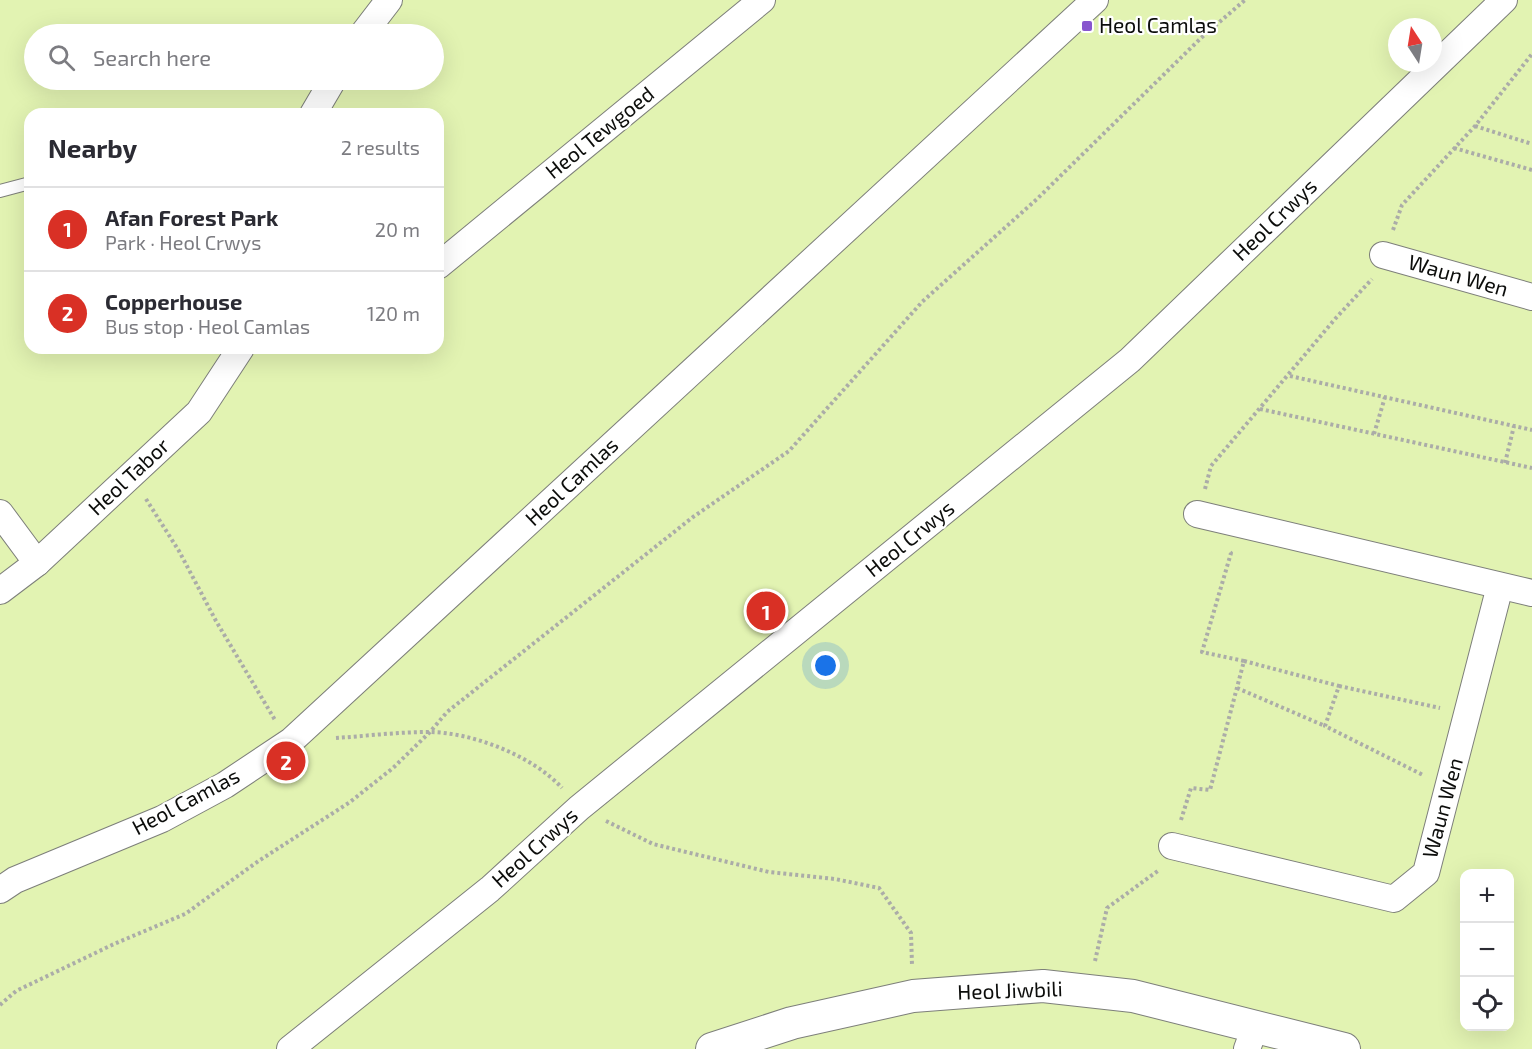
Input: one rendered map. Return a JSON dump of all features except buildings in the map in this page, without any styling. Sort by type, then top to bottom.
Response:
[{"type":"street","points":[[371,24],[389,0]]},
{"type":"street","name":"Heol Tewgoed","points":[[444,261],[762,0]]},
{"type":"street","name":"Heol Camlas","points":[[0,890],[15,880],[162,819],[225,785],[291,741],[1095,0]]},
{"type":"street","name":"Heol Crwys","points":[[290,1049],[490,889],[579,808],[1130,360],[1504,0]]},
{"type":"street","points":[[317,108],[327,90]]},
{"type":"street","name":"Waun Wen","points":[[1383,255],[1532,297]]},
{"type":"street","name":"Heol Tabor","points":[[0,591],[37,563],[199,411],[231,354]]},
{"type":"street","points":[[0,513],[37,563]]},
{"type":"street","points":[[1197,514],[1532,593]]},
{"type":"street","name":"Waun Wen","points":[[1172,846],[1394,899],[1426,873],[1500,586]]},
{"type":"street","name":"Heol Jiwbili","points":[[712,1049],[792,1023],[913,996],[1043,986],[1133,996],[1251,1038],[1344,1049]]},
{"type":"lane","points":[[0,191],[24,185]]},
{"type":"path","points":[[0,1005],[16,992],[114,944],[185,914],[260,860],[350,802],[393,768],[447,712],[693,517],[789,451],[922,302],[1037,199],[1201,38],[1245,0]]},
{"type":"path","points":[[1475,126],[1532,144]]},
{"type":"path","points":[[1454,148],[1532,170]]},
{"type":"path","points":[[1289,375],[1532,430]]},
{"type":"path","points":[[1374,434],[1385,397]]},
{"type":"path","points":[[1260,409],[1532,468]]},
{"type":"path","points":[[1505,463],[1514,426]]},
{"type":"path","points":[[131,475],[179,551],[270,714],[291,741],[430,732],[475,739],[524,759],[558,783],[579,808],[653,844],[769,872],[835,879],[879,888],[911,933],[913,996]]},
{"type":"path","points":[[1244,661],[1339,686],[1467,714]]},
{"type":"path","points":[[1325,726],[1339,686]]},
{"type":"path","points":[[1237,688],[1325,726],[1448,787]]},
{"type":"green space","points":[[0,0],[1532,0],[1532,1049],[0,1049]]},
{"type":"place","name":"Heol Camlas","points":[[1087,26]]},
{"type":"place","name":"Afan Forest Park","points":[[766,611]]},
{"type":"place","name":"Copperhouse","points":[[286,761]]}]
